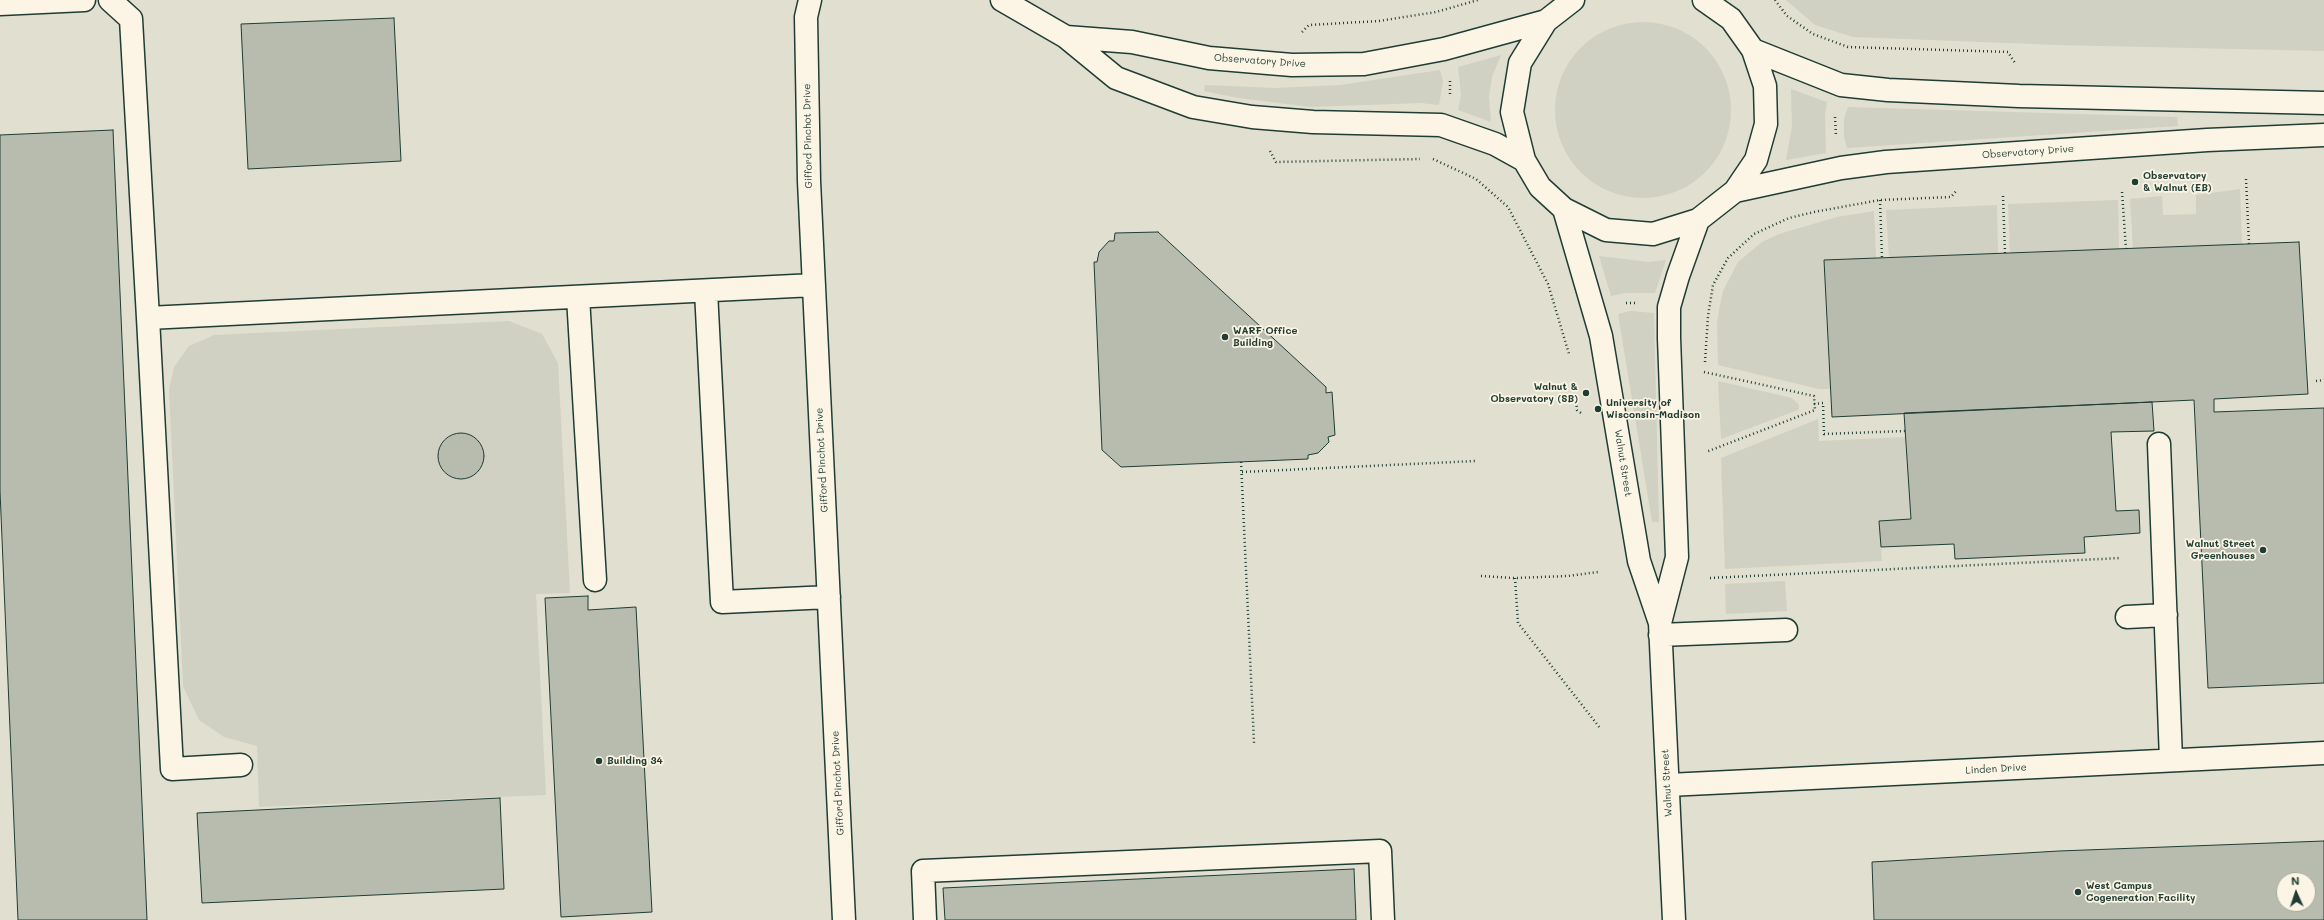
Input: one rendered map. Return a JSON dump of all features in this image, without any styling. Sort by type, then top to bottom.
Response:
[{"type":"street","points":[[0,4],[84,0]]},
{"type":"street","points":[[110,0],[132,19],[172,769],[241,765]]},
{"type":"street","name":"Gifford Pinchot Drive","points":[[810,0],[806,24],[809,181],[844,920]]},
{"type":"street","name":"Observatory Drive","points":[[1002,0],[1066,37],[1116,78],[1193,107],[1252,117],[1313,122],[1441,125],[1496,144],[1524,160]]},
{"type":"street","points":[[1571,0],[1546,21],[1520,63],[1512,112],[1524,160],[1540,187],[1564,209],[1606,230],[1653,234],[1698,220],[1735,192],[1756,160],[1766,124],[1765,86],[1753,50],[1728,10],[1704,0]]},
{"type":"street","name":"Observatory Drive","points":[[1066,37],[1132,42],[1209,58],[1280,64],[1364,64],[1444,49],[1546,21]]},
{"type":"street","points":[[1753,50],[1841,85],[1888,90],[2019,96],[2324,103]]},
{"type":"street","name":"Observatory Drive","points":[[1735,192],[1841,168],[1886,162],[2207,140],[2324,135]]},
{"type":"street","name":"Walnut Street","points":[[1564,209],[1601,336],[1639,561],[1660,629],[1674,920]]},
{"type":"street","name":"Walnut Street","points":[[1660,629],[1677,557],[1668,338],[1669,307],[1698,220]]},
{"type":"street","points":[[148,318],[814,285]]},
{"type":"street","points":[[706,291],[722,602],[829,597]]},
{"type":"street","points":[[578,297],[595,580]]},
{"type":"street","points":[[2160,444],[2171,760]]},
{"type":"street","points":[[2127,617],[2166,615]]},
{"type":"street","points":[[1660,629],[1786,630]]},
{"type":"street","name":"Linden Drive","points":[[1668,785],[2324,753]]},
{"type":"street","points":[[925,920],[923,871],[1380,851],[1383,920]]},
{"type":"path","points":[[1309,25],[1379,21],[1436,12],[1478,0]]},
{"type":"path","points":[[1775,0],[1787,16],[1813,34],[1848,47],[2008,52]]},
{"type":"path","points":[[1449,101],[1450,80]]},
{"type":"path","points":[[1835,113],[1836,142]]},
{"type":"path","points":[[1276,162],[1433,159],[1476,179],[1508,207],[1548,284],[1571,361]]},
{"type":"path","points":[[2246,179],[2249,244]]},
{"type":"path","points":[[2122,192],[2126,249]]},
{"type":"path","points":[[2004,196],[2005,254]]},
{"type":"path","points":[[1704,379],[1708,316],[1714,286],[1728,258],[1754,234],[1789,218],[1880,200],[1950,197]]},
{"type":"path","points":[[1880,200],[1882,258]]},
{"type":"path","points":[[1624,303],[1644,302]]},
{"type":"path","points":[[1704,372],[1814,396],[1815,410],[1706,452]]},
{"type":"path","points":[[1573,375],[1577,410]]},
{"type":"path","points":[[2316,381],[2324,380]]},
{"type":"path","points":[[1814,404],[1823,403],[1824,434],[1905,431]]},
{"type":"path","points":[[1706,445],[1707,457]]},
{"type":"path","points":[[1242,472],[1475,461]]},
{"type":"path","points":[[1241,462],[1254,743]]},
{"type":"path","points":[[1710,578],[2121,558]]},
{"type":"path","points":[[1481,576],[1515,578],[1568,576],[1598,572]]},
{"type":"path","points":[[1515,578],[1518,624],[1600,728]]},
{"type":"shaded area","points":[[0,0],[2324,0],[2324,920],[0,920]]},
{"type":"shaded area","points":[[1786,0],[2324,0],[2324,51],[2058,45],[1853,37],[1815,25]]},
{"type":"shaded area","points":[[1643,22],[1660,24],[1676,29],[1699,42],[1711,54],[1716,61],[1727,85],[1731,110],[1729,127],[1724,143],[1711,166],[1699,178],[1692,183],[1668,194],[1643,198],[1626,196],[1610,191],[1587,178],[1575,166],[1570,159],[1559,135],[1555,110],[1557,93],[1562,77],[1575,54],[1587,42],[1594,37],[1618,26]]},
{"type":"shaded area","points":[[1501,55],[1492,77],[1489,97],[1491,122],[1458,110],[1461,95],[1458,67]]},
{"type":"shaded area","points":[[1440,70],[1443,81],[1439,105],[1420,103],[1311,107],[1238,98],[1204,91],[1205,85],[1275,88],[1340,85]]},
{"type":"shaded area","points":[[1791,89],[1827,102],[1825,116],[1826,153],[1786,160],[1792,127]]},
{"type":"shaded area","points":[[1848,107],[2177,117],[2178,126],[1847,148],[1844,137],[1844,119]]},
{"type":"shaded area","points":[[2240,189],[2242,245],[2133,249],[2130,199],[2162,196],[2163,215],[2196,214],[2196,195]]},
{"type":"shaded area","points":[[2118,200],[2119,249],[2010,253],[2008,204]]},
{"type":"shaded area","points":[[1997,205],[1998,254],[1889,258],[1886,210]]},
{"type":"shaded area","points":[[1874,211],[1876,258],[1824,261],[1830,389],[1819,389],[1718,365],[1717,322],[1720,305],[1723,291],[1738,262],[1762,242],[1779,234],[1837,217]]},
{"type":"shaded area","points":[[1599,256],[1649,262],[1666,260],[1655,293],[1625,293],[1611,296]]},
{"type":"shaded area","points":[[1630,311],[1654,313],[1659,522],[1652,522],[1618,314]]},
{"type":"shaded area","points":[[509,321],[542,334],[558,363],[570,593],[536,594],[546,795],[259,807],[257,746],[224,737],[199,720],[183,686],[169,390],[174,367],[189,346],[214,335]]},
{"type":"shaded area","points":[[1718,381],[1792,398],[1799,405],[1798,410],[1721,439]]},
{"type":"shaded area","points":[[1818,419],[1819,441],[1905,437],[1911,519],[1879,521],[1882,561],[1725,569],[1721,458]]},
{"type":"shaded area","points":[[1785,581],[1787,611],[1726,614],[1725,584]]},
{"type":"building","points":[[394,18],[401,161],[248,169],[241,24]]},
{"type":"building","points":[[113,130],[147,920],[18,920],[0,491],[0,135]]},
{"type":"building","points":[[1158,232],[1326,387],[1326,393],[1332,392],[1335,435],[1328,437],[1329,442],[1318,453],[1308,455],[1308,459],[1121,467],[1102,450],[1094,262],[1097,262],[1099,252],[1109,241],[1114,241],[1115,233]]},
{"type":"building","name":"Walnut Street Greenhouses","points":[[2299,242],[2308,394],[2214,399],[2214,412],[2324,408],[2324,683],[2208,688],[2194,400],[1832,417],[1824,260]]},
{"type":"building","points":[[2152,402],[2154,431],[2111,432],[2116,511],[2139,510],[2140,533],[2084,537],[2085,553],[1955,559],[1954,544],[1881,547],[1879,521],[1911,519],[1904,413]]},
{"type":"building","points":[[461,433],[474,437],[480,443],[484,456],[480,469],[474,475],[461,479],[448,475],[442,469],[438,456],[442,443],[448,437]]},
{"type":"building","name":"Building 34","points":[[588,596],[588,610],[636,607],[652,912],[561,917],[545,598]]},
{"type":"building","points":[[500,798],[504,889],[202,903],[197,813]]},
{"type":"building","name":"West Campus Cogeneration Facility","points":[[2324,841],[2324,920],[1874,920],[1872,862],[2059,851]]},
{"type":"building","points":[[1354,869],[1356,920],[945,920],[943,888]]},
{"type":"place","name":"Observatory & Walnut (EB)","points":[[2135,182]]},
{"type":"place","name":"WARF Office Building","points":[[1225,337]]},
{"type":"place","name":"Walnut & Observatory (SB)","points":[[1586,393]]},
{"type":"place","name":"University of Wisconsin-Madison","points":[[1598,409]]},
{"type":"place","name":"Walnut Street Greenhouses","points":[[2263,550]]},
{"type":"place","name":"Building 34","points":[[599,761]]},
{"type":"place","name":"West Campus Cogeneration Facility","points":[[2078,892]]}]
